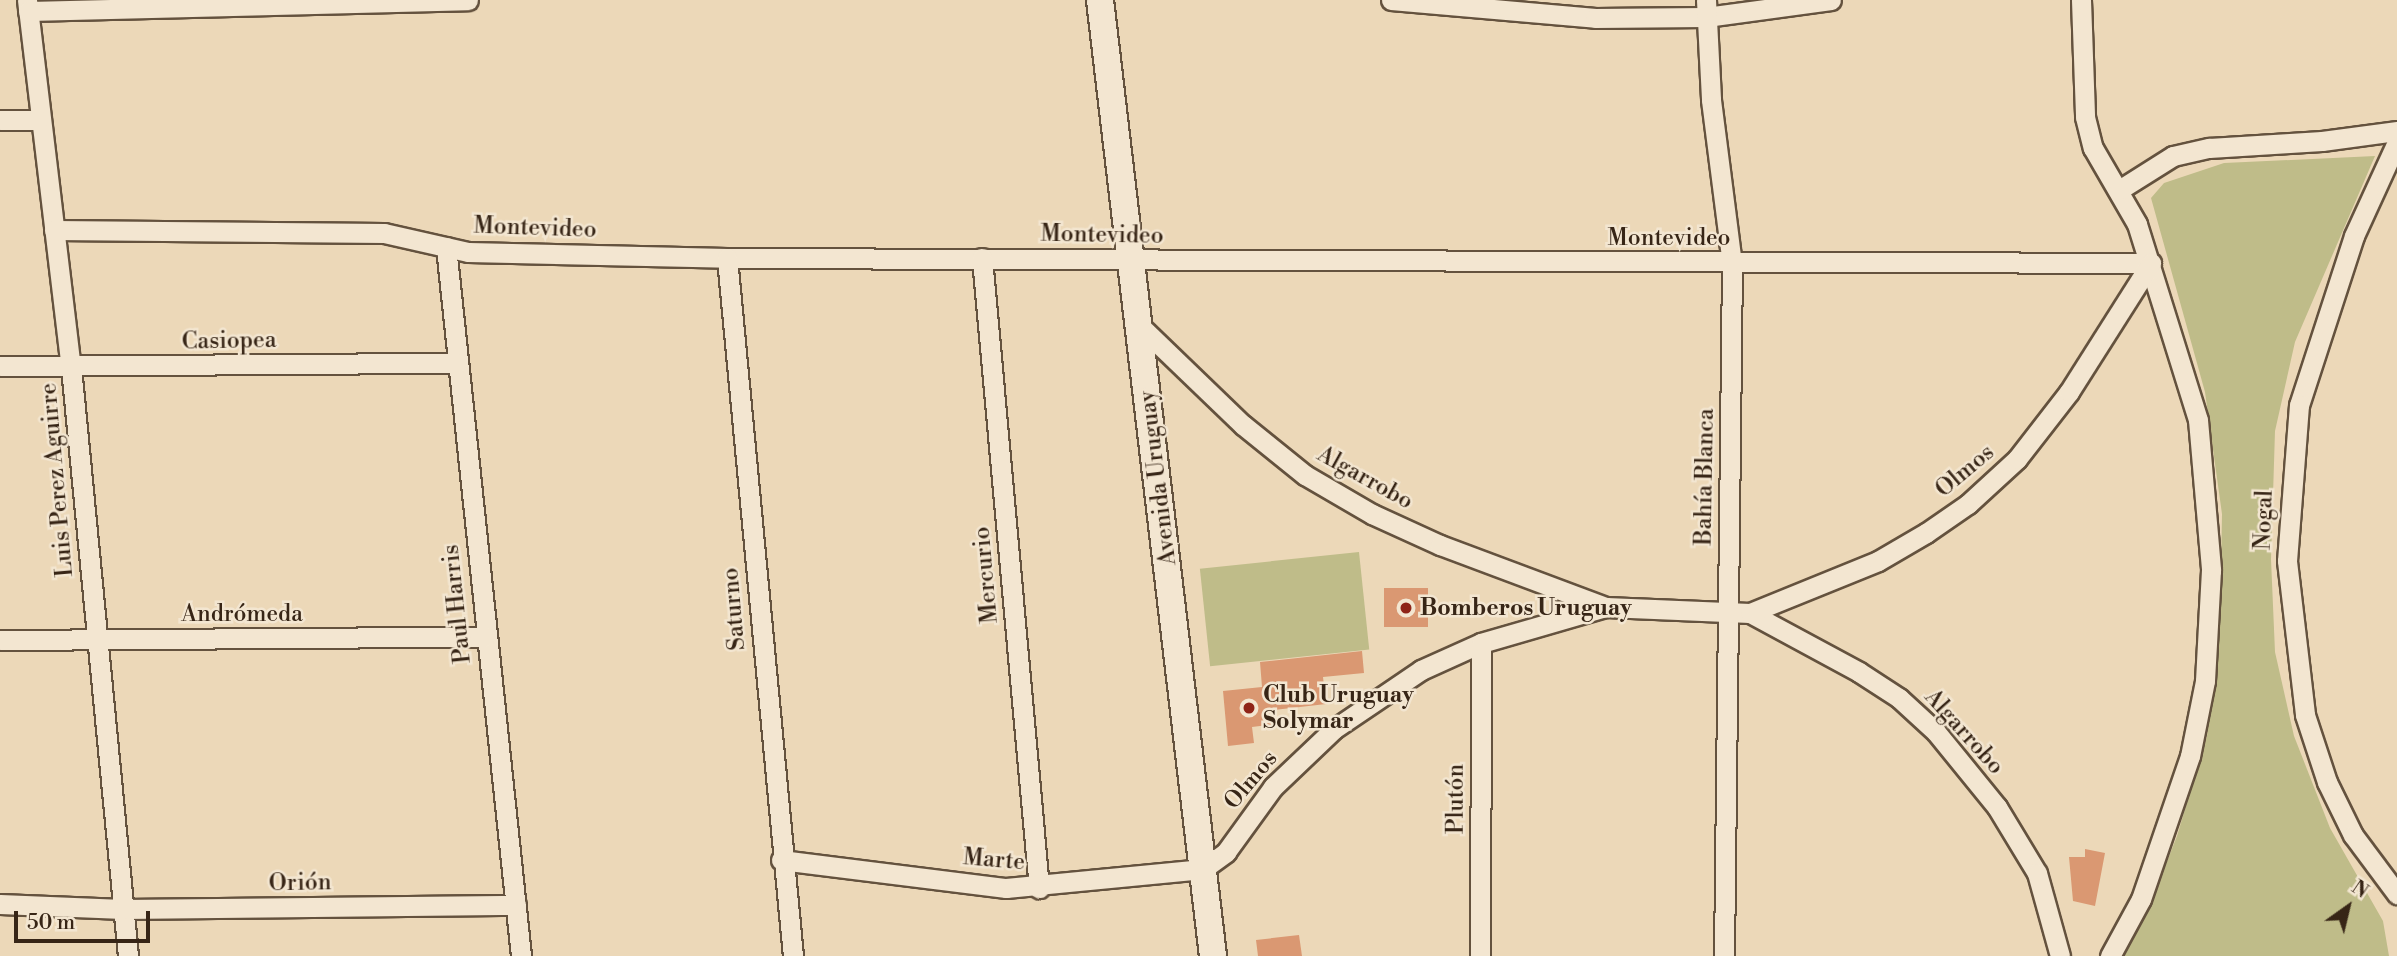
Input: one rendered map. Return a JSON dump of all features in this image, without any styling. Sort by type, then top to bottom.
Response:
[{"type":"street","points":[[27,5],[468,0]]},
{"type":"street","name":"Avenida Uruguay","points":[[1100,0],[1134,259],[1213,956]]},
{"type":"street","points":[[1391,0],[1582,18],[1830,0]]},
{"type":"street","points":[[2081,0],[2085,117],[2093,148],[2119,190],[2151,262],[2198,420],[2211,570],[2205,667],[2190,756],[2141,899],[2110,956]]},
{"type":"street","name":"Luis Perez Aguirre","points":[[27,5],[38,120],[71,367],[128,956]]},
{"type":"street","name":"Bahía Blanca","points":[[1706,8],[1711,100],[1732,263],[1724,956]]},
{"type":"street","points":[[0,120],[38,120]]},
{"type":"street","points":[[2119,190],[2173,156],[2209,148],[2322,141],[2397,131]]},
{"type":"street","name":"Nogal","points":[[2397,142],[2354,236],[2299,405],[2287,561],[2305,715],[2327,782],[2353,835],[2397,894]]},
{"type":"street","name":"Montevideo","points":[[54,230],[384,233],[468,252],[727,258],[1732,263],[2151,262]]},
{"type":"street","name":"Paul Harris","points":[[446,247],[485,637],[521,956]]},
{"type":"street","name":"Saturno","points":[[727,258],[781,860],[793,956]]},
{"type":"street","name":"Mercurio","points":[[982,258],[1039,888]]},
{"type":"street","name":"Olmos","points":[[1203,869],[1226,852],[1273,787],[1334,729],[1421,670],[1481,643],[1606,607],[1750,612],[1878,561],[1968,504],[2017,459],[2069,392],[2151,262]]},
{"type":"street","name":"Algarrobo","points":[[1140,327],[1243,425],[1305,475],[1372,514],[1440,545],[1606,607]]},
{"type":"street","name":"Casiopea","points":[[0,366],[458,363]]},
{"type":"street","name":"Algarrobo","points":[[1750,612],[1859,672],[1899,698],[1936,732],[1997,807],[2037,873],[2060,956]]},
{"type":"street","name":"Andrómeda","points":[[0,640],[485,637]]},
{"type":"street","name":"Plutón","points":[[1480,956],[1481,643]]},
{"type":"street","name":"Marte","points":[[781,860],[1039,888],[1203,869]]},
{"type":"street","name":"Orión","points":[[0,904],[123,909],[516,905]]},
{"type":"shaded area","points":[[2375,156],[2295,342],[2275,431],[2271,559],[2275,652],[2294,736],[2330,828],[2383,921],[2389,956],[2120,956],[2149,907],[2177,836],[2207,736],[2220,620],[2222,514],[2205,392],[2151,198],[2164,183],[2224,163]]},
{"type":"shaded area","points":[[1359,552],[1369,649],[1210,666],[1200,569]]},
{"type":"building","name":"Bomberos Uruguay","points":[[1384,588],[1428,588],[1428,627],[1384,627]]},
{"type":"building","points":[[1362,651],[1364,673],[1323,677],[1326,704],[1274,710],[1275,724],[1252,727],[1254,743],[1228,746],[1223,691],[1262,687],[1260,662]]},
{"type":"building","points":[[2085,849],[2105,853],[2095,906],[2073,901],[2069,857],[2085,857]]},
{"type":"building","points":[[1299,935],[1302,956],[1258,956],[1256,940]]},
{"type":"place","name":"Bomberos Uruguay","points":[[1406,608]]},
{"type":"place","name":"Club Uruguay Solymar","points":[[1249,708]]}]
